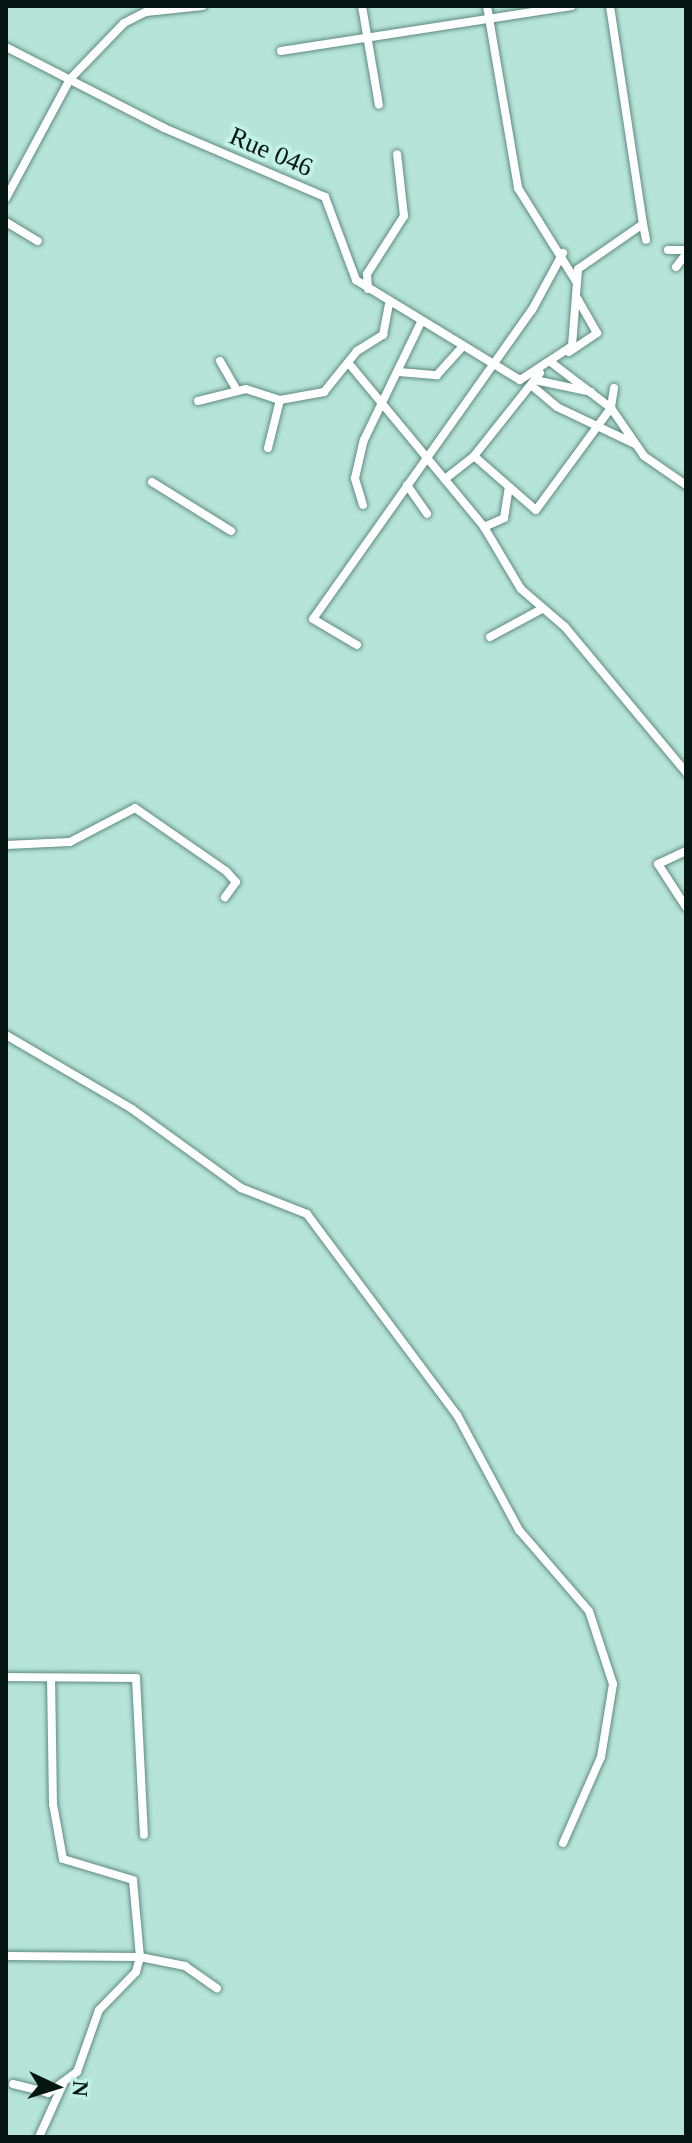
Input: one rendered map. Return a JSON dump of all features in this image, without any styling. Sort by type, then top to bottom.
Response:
[{"type":"street","points":[[6,198],[70,79],[124,23],[146,12],[203,6]]},
{"type":"street","points":[[362,6],[379,105]]},
{"type":"street","points":[[487,6],[518,188],[563,253],[577,282]]},
{"type":"street","points":[[281,51],[368,41],[572,6]]},
{"type":"street","points":[[566,354],[577,297],[578,269],[643,235],[610,6]]},
{"type":"street","name":"Rue 046","points":[[6,47],[325,197],[341,250],[368,290],[489,367],[520,380],[597,333],[577,297]]},
{"type":"street","points":[[368,290],[367,274],[404,216],[397,154]]},
{"type":"street","points":[[6,222],[38,241]]},
{"type":"street","points":[[668,250],[686,252],[676,267]]},
{"type":"street","points":[[357,645],[313,619],[489,367],[563,253]]},
{"type":"street","points":[[198,401],[214,403],[237,390],[280,400],[315,396],[351,366],[352,356],[387,330],[389,305]]},
{"type":"street","points":[[363,505],[355,478],[381,400],[399,372],[420,324]]},
{"type":"street","points":[[399,372],[437,375],[462,347]]},
{"type":"street","points":[[220,361],[237,390]]},
{"type":"street","points":[[552,363],[611,408],[636,444]]},
{"type":"street","points":[[351,366],[484,527],[540,610],[565,627],[686,772]]},
{"type":"street","points":[[445,479],[474,456],[542,369]]},
{"type":"street","points":[[533,382],[591,392]]},
{"type":"street","points":[[533,382],[598,426],[636,444],[686,485]]},
{"type":"street","points":[[474,456],[536,510],[611,408],[614,388]]},
{"type":"street","points":[[268,448],[280,400]]},
{"type":"street","points":[[152,482],[231,531]]},
{"type":"street","points":[[407,485],[427,514]]},
{"type":"street","points":[[484,527],[504,518],[509,488]]},
{"type":"street","points":[[490,637],[540,610]]},
{"type":"street","points":[[6,845],[70,842],[135,808],[226,871],[236,882],[225,897]]},
{"type":"street","points":[[686,851],[658,864],[686,907]]},
{"type":"street","points":[[6,1035],[132,1109],[241,1188],[307,1214],[457,1415],[519,1530],[589,1611],[613,1684],[601,1757],[563,1843]]},
{"type":"street","points":[[6,1677],[136,1678],[144,1835]]},
{"type":"street","points":[[13,2084],[48,2093],[77,2072],[104,2001],[136,1972],[140,1957],[133,1880],[63,1859],[53,1804],[51,1678]]},
{"type":"street","points":[[6,1956],[140,1957],[185,1966],[217,1988]]},
{"type":"street","points":[[39,2137],[64,2083]]}]
